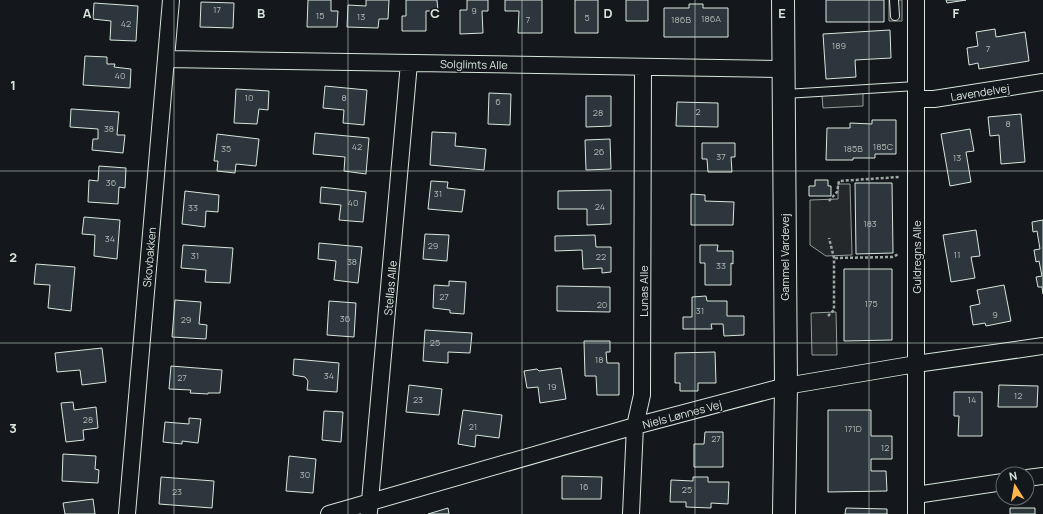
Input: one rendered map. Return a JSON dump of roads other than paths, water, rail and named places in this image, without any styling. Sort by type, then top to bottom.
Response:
[{"type":"street","name":"Skovbakken","points":[[127,514],[171,0]]},
{"type":"street","name":"Gammel Vardevej","points":[[783,0],[786,386],[784,514]]},
{"type":"street","name":"Guldregns Alle","points":[[916,0],[916,514]]},
{"type":"street","name":"Solglimts Alle","points":[[166,59],[783,69]]},
{"type":"street","name":"Stellas Alle","points":[[370,508],[410,63]]},
{"type":"street","name":"Lunas Alle","points":[[631,514],[635,426],[642,395],[643,67]]},
{"type":"street","name":"Lavendelvej","points":[[916,93],[934,99],[1043,82]]},
{"type":"street","name":"Niels Lønnes Vej","points":[[329,514],[370,508],[635,426],[786,386],[916,364],[1043,346]]},
{"type":"street","points":[[916,495],[995,483]]},
{"type":"lane","points":[[894,0],[895,16]]},
{"type":"lane","points":[[783,94],[916,93]]}]
